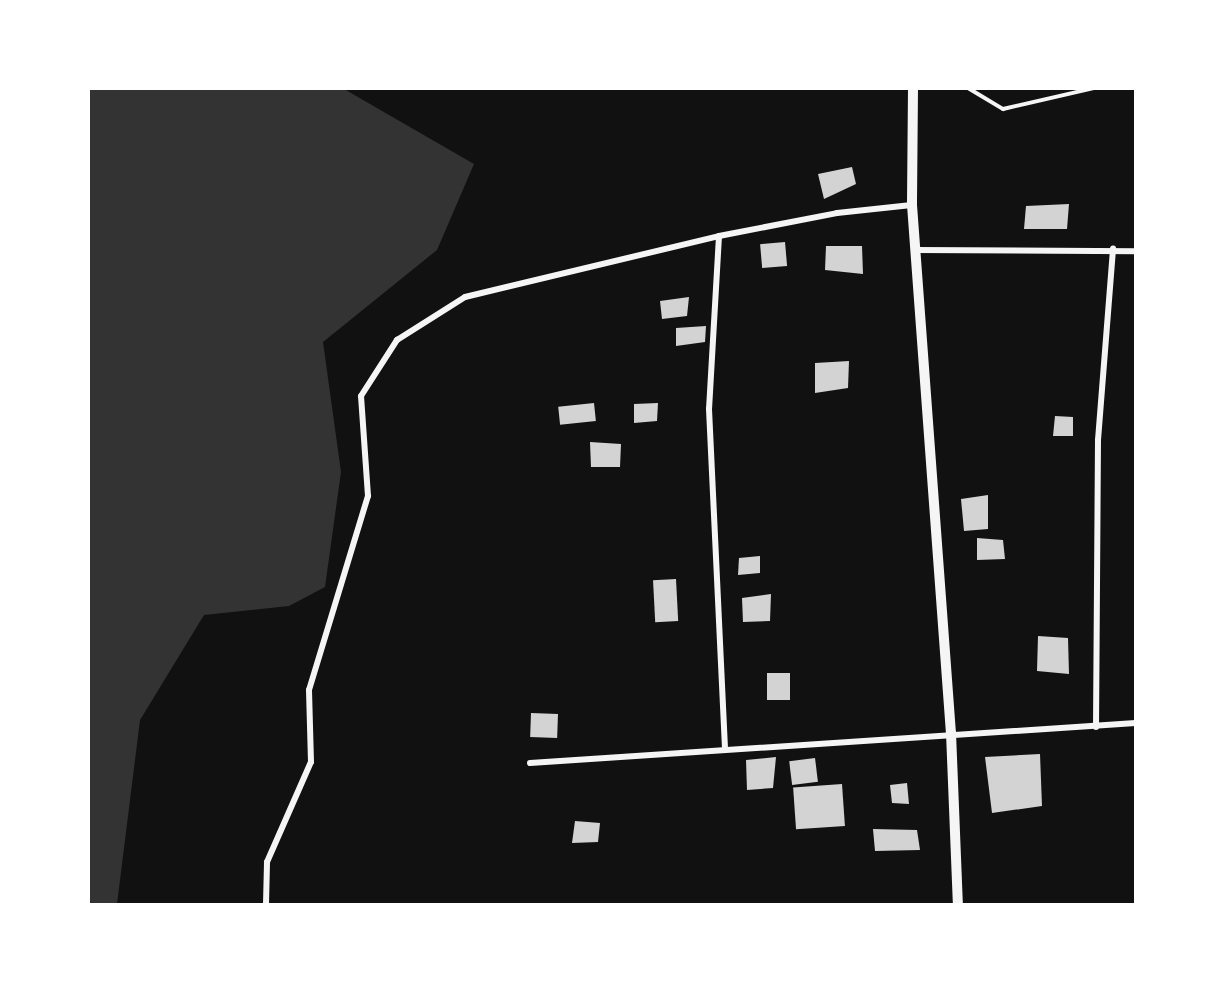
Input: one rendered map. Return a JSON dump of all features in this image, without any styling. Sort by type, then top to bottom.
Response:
[{"type":"street","points":[[913,88],[912,205],[951,733],[958,904]]},
{"type":"street","points":[[266,904],[267,861],[311,762],[309,690],[368,496],[361,396],[397,340],[465,297],[719,236],[912,205]]},
{"type":"street","points":[[719,236],[710,409],[725,750]]},
{"type":"street","points":[[915,250],[1113,249],[1136,251]]},
{"type":"street","points":[[1096,726],[1098,440],[1113,249]]},
{"type":"street","points":[[530,763],[951,733],[1136,723]]},
{"type":"path","points":[[968,88],[1003,109],[1094,88]]},
{"type":"shaded area","points":[[88,89],[344,89],[474,164],[437,250],[323,342],[341,472],[325,587],[289,606],[204,615],[140,720],[117,904],[88,904]]},
{"type":"building","points":[[852,167],[856,184],[824,199],[818,174]]},
{"type":"building","points":[[1069,204],[1067,229],[1024,229],[1026,206]]},
{"type":"building","points":[[785,242],[787,266],[762,268],[760,244]]},
{"type":"building","points":[[826,246],[862,246],[863,274],[825,270]]},
{"type":"building","points":[[689,297],[687,316],[662,319],[660,301]]},
{"type":"building","points":[[706,326],[705,342],[676,346],[676,328]]},
{"type":"building","points":[[849,361],[848,388],[815,393],[815,363]]},
{"type":"building","points":[[594,403],[596,421],[560,425],[558,407]]},
{"type":"building","points":[[658,403],[657,421],[634,423],[634,404]]},
{"type":"building","points":[[1055,416],[1073,417],[1073,436],[1053,436]]},
{"type":"building","points":[[590,442],[621,444],[620,467],[591,467]]},
{"type":"building","points":[[988,495],[988,529],[964,531],[961,499]]},
{"type":"building","points":[[977,538],[1003,540],[1005,559],[977,560]]},
{"type":"building","points":[[760,556],[760,573],[738,575],[739,558]]},
{"type":"building","points":[[676,579],[678,621],[655,622],[653,580]]},
{"type":"building","points":[[771,594],[770,621],[743,622],[742,598]]},
{"type":"building","points":[[1038,636],[1068,638],[1069,674],[1037,671]]},
{"type":"building","points":[[767,673],[790,673],[790,700],[767,700]]},
{"type":"building","points":[[531,713],[558,714],[557,738],[530,737]]},
{"type":"building","points":[[1040,754],[1042,806],[992,813],[985,757]]},
{"type":"building","points":[[776,757],[773,788],[747,790],[746,760]]},
{"type":"building","points":[[815,758],[818,782],[792,785],[789,761]]},
{"type":"building","points":[[907,783],[909,804],[892,803],[890,785]]},
{"type":"building","points":[[842,784],[845,826],[796,829],[793,787]]},
{"type":"building","points":[[575,821],[600,823],[598,842],[572,843]]},
{"type":"building","points":[[873,829],[917,830],[920,850],[875,851]]}]
